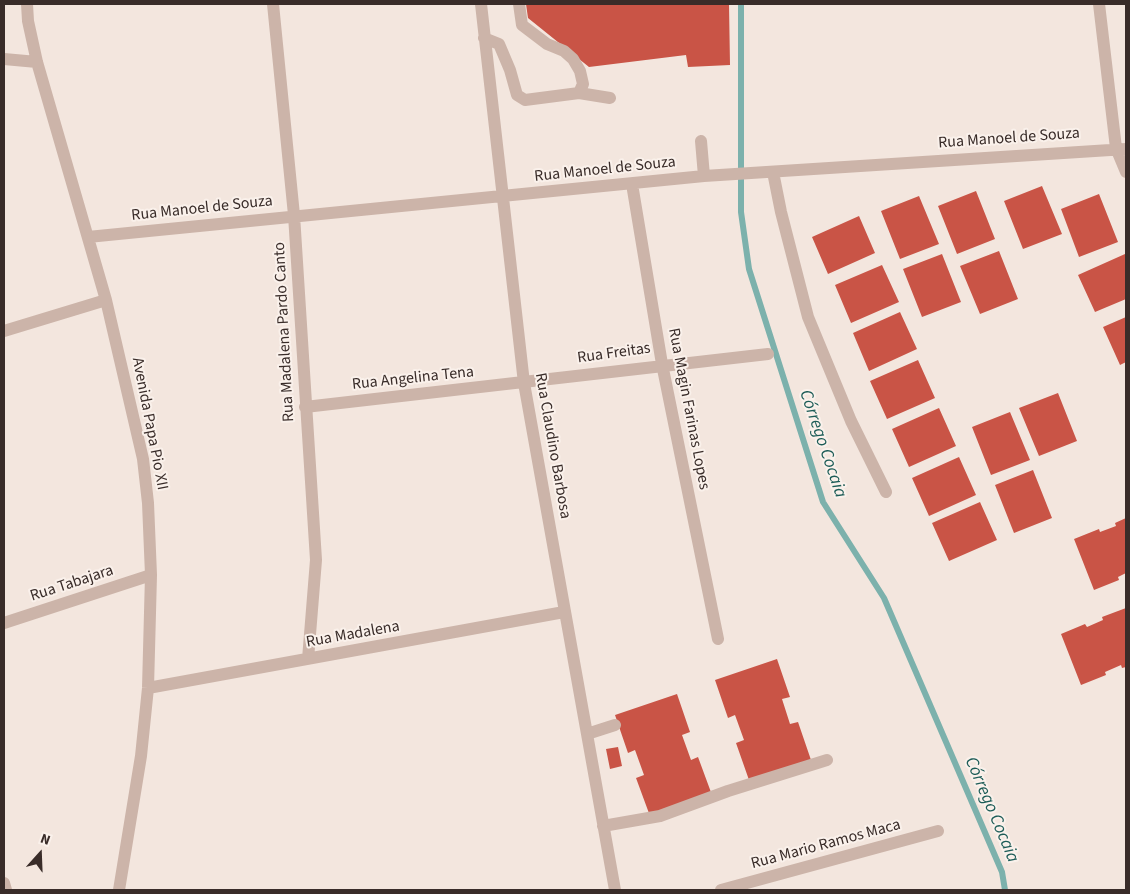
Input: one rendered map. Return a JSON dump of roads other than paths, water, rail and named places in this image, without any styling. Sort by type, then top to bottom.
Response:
[{"type":"street","name":"Avenida Papa Pio XII","points":[[27,4],[28,21],[37,62],[106,300],[143,459],[151,575],[148,688],[141,756],[119,890]]},
{"type":"street","name":"Rua Madalena Pardo Canto","points":[[273,4],[294,215],[316,560],[308,659]]},
{"type":"street","name":"Rua Claudino Barbosa","points":[[481,4],[524,383],[615,890]]},
{"type":"street","points":[[519,4],[522,25],[547,44],[564,51],[573,59],[580,71],[583,84],[579,93]]},
{"type":"street","points":[[1099,4],[1126,172]]},
{"type":"street","points":[[484,38],[499,44],[510,70],[517,95],[525,100],[579,93],[610,98]]},
{"type":"street","points":[[4,59],[37,62]]},
{"type":"street","points":[[701,141],[704,176]]},
{"type":"street","name":"Rua Manoel de Souza","points":[[88,237],[294,215],[704,176],[1121,148]]},
{"type":"street","points":[[769,172],[808,317],[851,421],[886,492]]},
{"type":"street","name":"Rua Magin Farinas Lopes","points":[[632,184],[662,364],[718,639]]},
{"type":"street","points":[[4,330],[106,300]]},
{"type":"street","name":"Rua Freitas","points":[[524,383],[662,364],[768,354]]},
{"type":"street","name":"Rua Angelina Tena","points":[[306,407],[524,383]]},
{"type":"street","name":"Rua Tabajara","points":[[4,623],[151,575]]},
{"type":"street","name":"Rua Madalena","points":[[148,688],[564,612]]},
{"type":"street","points":[[586,734],[615,726]]},
{"type":"street","points":[[603,826],[660,816],[728,791],[827,760]]},
{"type":"street","name":"Rua Mario Ramos Maca","points":[[721,890],[938,831]]},
{"type":"street","points":[[4,883],[6,890]]},
{"type":"waterway","name":"Córrego Cocaia","points":[[741,4],[741,212],[749,269],[823,502],[884,598],[1002,872],[1005,890]]}]
